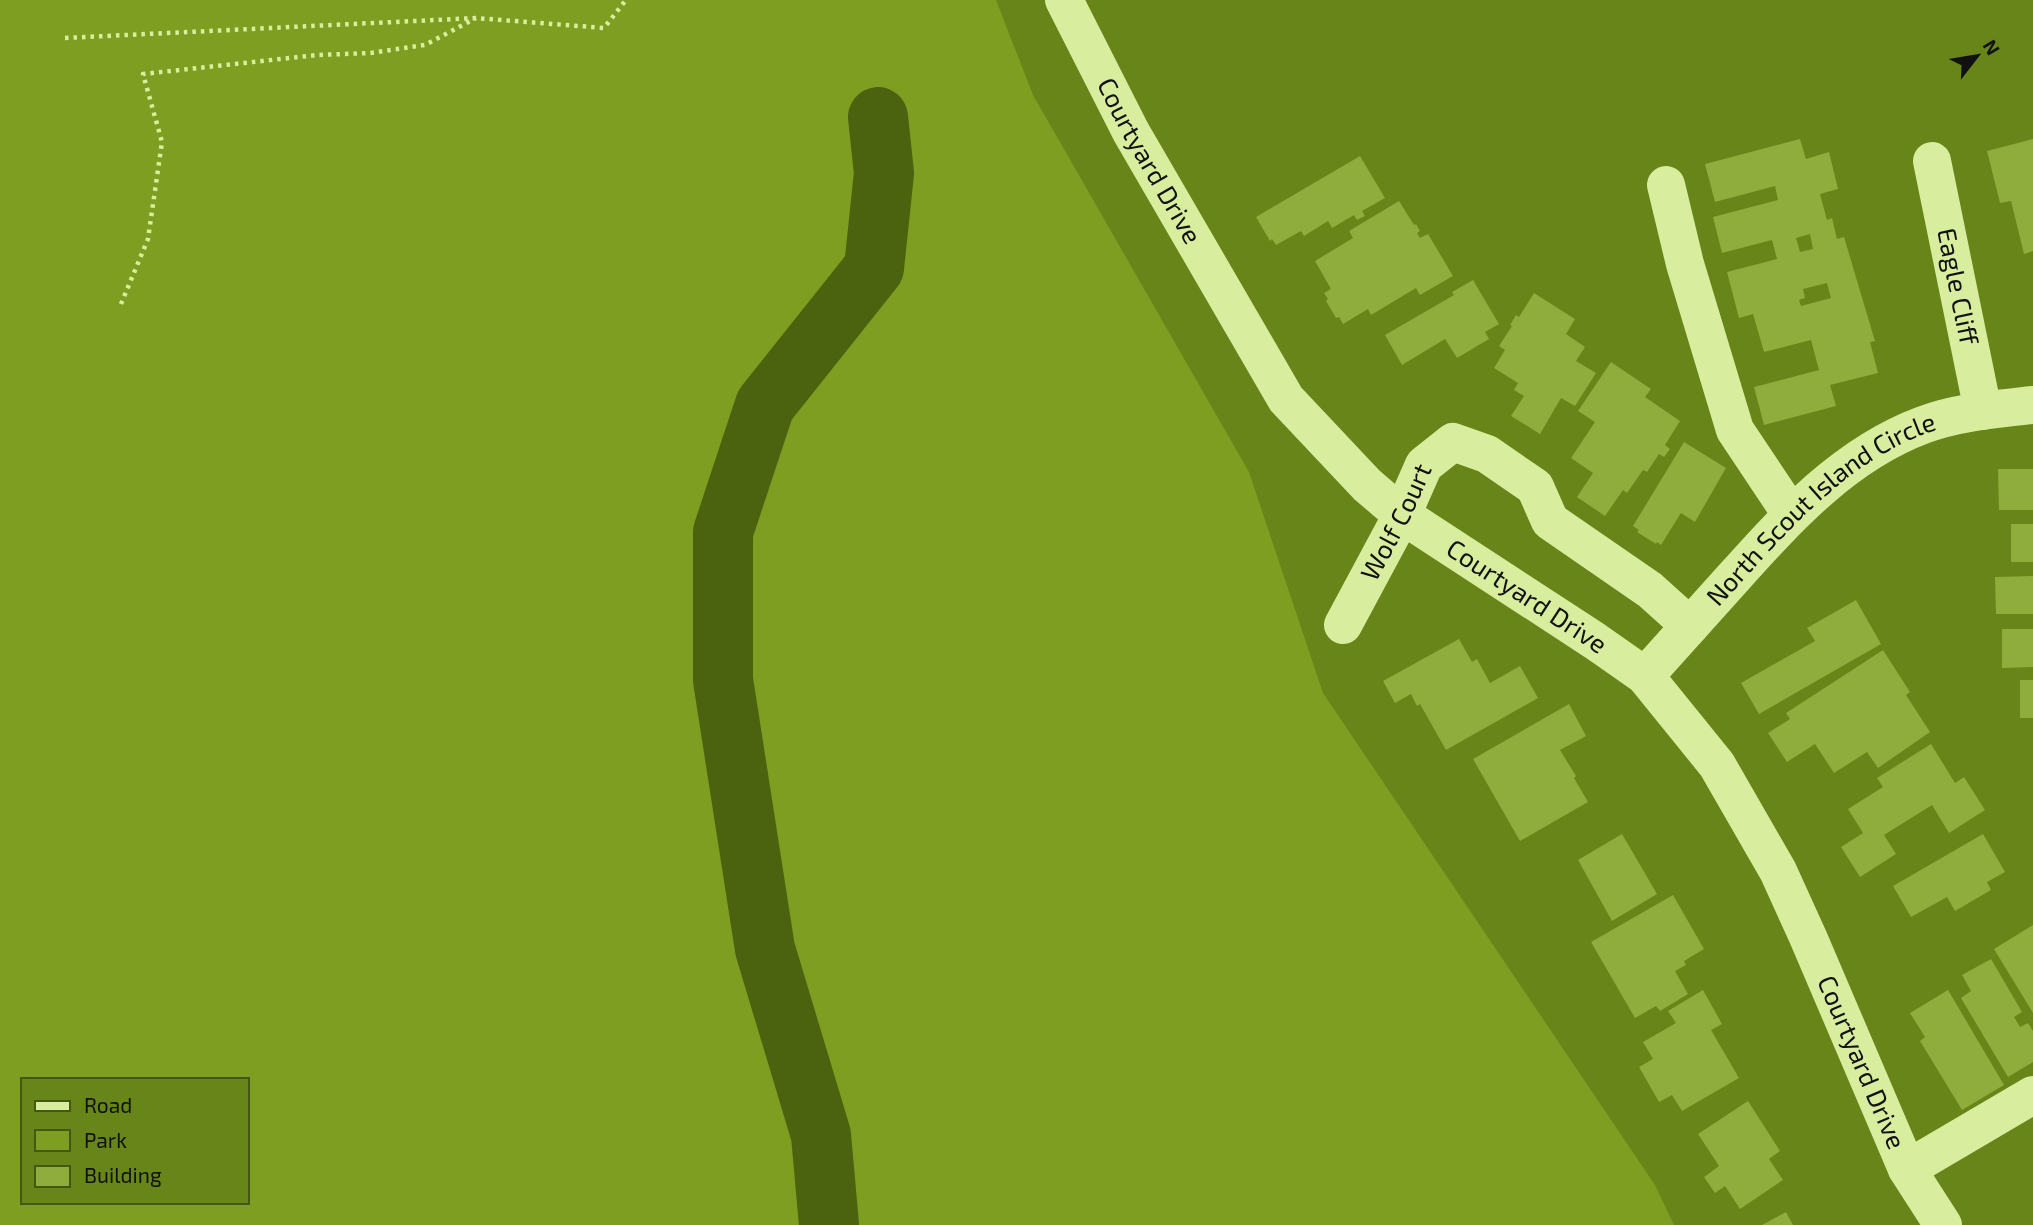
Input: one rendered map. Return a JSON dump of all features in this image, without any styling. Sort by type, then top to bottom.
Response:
[{"type":"street","name":"Courtyard Drive","points":[[1064,0],[1131,132],[1286,399],[1367,485],[1402,515],[1644,676],[1717,765],[1778,871],[1907,1169],[1943,1225]]},
{"type":"street","name":"Eagle Cliff","points":[[1932,161],[1983,411]]},
{"type":"street","points":[[1666,186],[1685,264],[1735,430],[1791,514]]},
{"type":"street","name":"North Scout Island Circle","points":[[1644,676],[1791,514],[1845,468],[1889,440],[1925,424],[1983,411],[2033,405]]},
{"type":"street","name":"Wolf Court","points":[[1343,625],[1402,515],[1424,465],[1453,442],[1487,454],[1535,487],[1550,522],[1650,590],[1690,626]]},
{"type":"street","points":[[1907,1169],[2033,1095]]},
{"type":"path","points":[[65,38],[476,18],[604,28],[626,0]]},
{"type":"path","points":[[121,304],[148,239],[162,142],[143,74],[317,55],[370,53],[425,45],[476,18]]},
{"type":"green space","points":[[0,0],[996,0],[1033,95],[1249,472],[1323,693],[1655,1185],[1674,1225],[0,1225]]},
{"type":"building","points":[[1800,139],[1806,159],[1829,152],[1838,189],[1820,194],[1827,220],[1832,218],[1837,239],[1844,237],[1875,341],[1870,342],[1878,373],[1830,385],[1836,406],[1764,425],[1754,387],[1819,370],[1811,340],[1764,352],[1753,314],[1739,318],[1727,272],[1777,259],[1772,240],[1722,253],[1713,217],[1778,200],[1775,186],[1715,202],[1705,164]],"holes":[[[1810,234],[1813,249],[1800,252],[1796,238]],[[1827,283],[1831,298],[1801,306],[1799,300],[1805,298],[1803,289]]]},
{"type":"building","points":[[2033,139],[2033,251],[2024,254],[2011,201],[2000,203],[1987,151]]},
{"type":"building","points":[[1360,156],[1385,198],[1362,211],[1365,216],[1357,220],[1354,215],[1332,228],[1328,221],[1304,236],[1301,231],[1276,245],[1272,239],[1270,241],[1256,217]]},
{"type":"building","points":[[1399,201],[1420,231],[1417,233],[1420,238],[1428,234],[1453,276],[1420,295],[1416,288],[1371,315],[1368,309],[1343,324],[1326,301],[1328,299],[1324,293],[1331,289],[1315,261],[1353,238],[1349,231]]},
{"type":"building","points":[[1473,280],[1499,324],[1485,332],[1489,339],[1457,358],[1445,339],[1402,365],[1385,335],[1454,295],[1452,292]]},
{"type":"building","points":[[1534,293],[1575,319],[1566,334],[1585,347],[1576,361],[1596,373],[1575,406],[1561,398],[1540,434],[1511,416],[1524,396],[1514,390],[1518,383],[1494,368],[1505,350],[1499,346],[1512,326],[1510,325],[1516,315],[1519,317]]},
{"type":"building","points":[[1611,362],[1651,389],[1645,397],[1680,421],[1665,445],[1670,449],[1664,457],[1659,454],[1647,472],[1643,470],[1627,493],[1623,490],[1605,516],[1577,497],[1593,473],[1571,458],[1595,422],[1578,411]]},
{"type":"building","points":[[1684,442],[1726,468],[1695,522],[1681,513],[1661,545],[1657,542],[1656,544],[1637,532],[1639,530],[1633,526]]},
{"type":"building","points":[[1998,469],[2033,469],[2033,510],[1999,510]]},
{"type":"building","points":[[2011,524],[2033,524],[2033,562],[2011,562]]},
{"type":"building","points":[[2033,576],[2033,614],[1996,614],[1995,577]]},
{"type":"building","points":[[1856,600],[1881,644],[1759,714],[1741,683],[1815,641],[1807,628]]},
{"type":"building","points":[[2002,629],[2033,629],[2033,667],[2002,668]]},
{"type":"building","points":[[1459,639],[1472,662],[1477,659],[1490,683],[1520,666],[1538,698],[1446,750],[1420,704],[1417,706],[1411,694],[1395,703],[1383,681]]},
{"type":"building","points":[[1883,650],[1910,692],[1906,695],[1930,732],[1878,768],[1867,752],[1834,773],[1815,744],[1787,762],[1768,733],[1790,719],[1786,713]]},
{"type":"building","points":[[2020,680],[2033,680],[2033,718],[2020,718]]},
{"type":"building","points":[[1569,704],[1586,736],[1560,750],[1588,802],[1520,841],[1473,759]]},
{"type":"building","points":[[1931,744],[1955,783],[1964,777],[1985,810],[1949,833],[1932,805],[1884,835],[1896,854],[1860,877],[1841,847],[1863,833],[1848,809],[1883,787],[1877,778]]},
{"type":"building","points":[[1622,834],[1657,894],[1612,921],[1578,860]]},
{"type":"building","points":[[1983,834],[2005,872],[1987,882],[1991,890],[1955,911],[1947,897],[1911,917],[1893,886]]},
{"type":"building","points":[[1673,895],[1704,949],[1684,961],[1686,965],[1675,971],[1688,994],[1660,1011],[1656,1006],[1635,1018],[1591,942]]},
{"type":"building","points":[[2033,925],[2033,1013],[1994,949]]},
{"type":"building","points":[[1991,959],[2022,1012],[2014,1017],[2020,1027],[2028,1023],[2033,1031],[2033,1062],[2008,1077],[1961,998],[1971,991],[1962,975]]},
{"type":"building","points":[[1703,990],[1722,1024],[1711,1030],[1739,1078],[1682,1111],[1672,1095],[1659,1102],[1639,1067],[1653,1059],[1643,1042],[1676,1023],[1668,1011]]},
{"type":"building","points":[[1948,990],[2004,1085],[1962,1110],[1920,1041],[1925,1037],[1910,1013]]},
{"type":"building","points":[[1748,1101],[1780,1151],[1769,1159],[1783,1180],[1740,1209],[1725,1186],[1715,1193],[1704,1177],[1719,1166],[1698,1134]]},
{"type":"building","points":[[1786,1212],[1793,1225],[1762,1225]]},
{"type":"waterway","points":[[829,1225],[821,1135],[765,949],[723,680],[723,532],[765,405],[874,268],[884,173],[878,117]]}]
